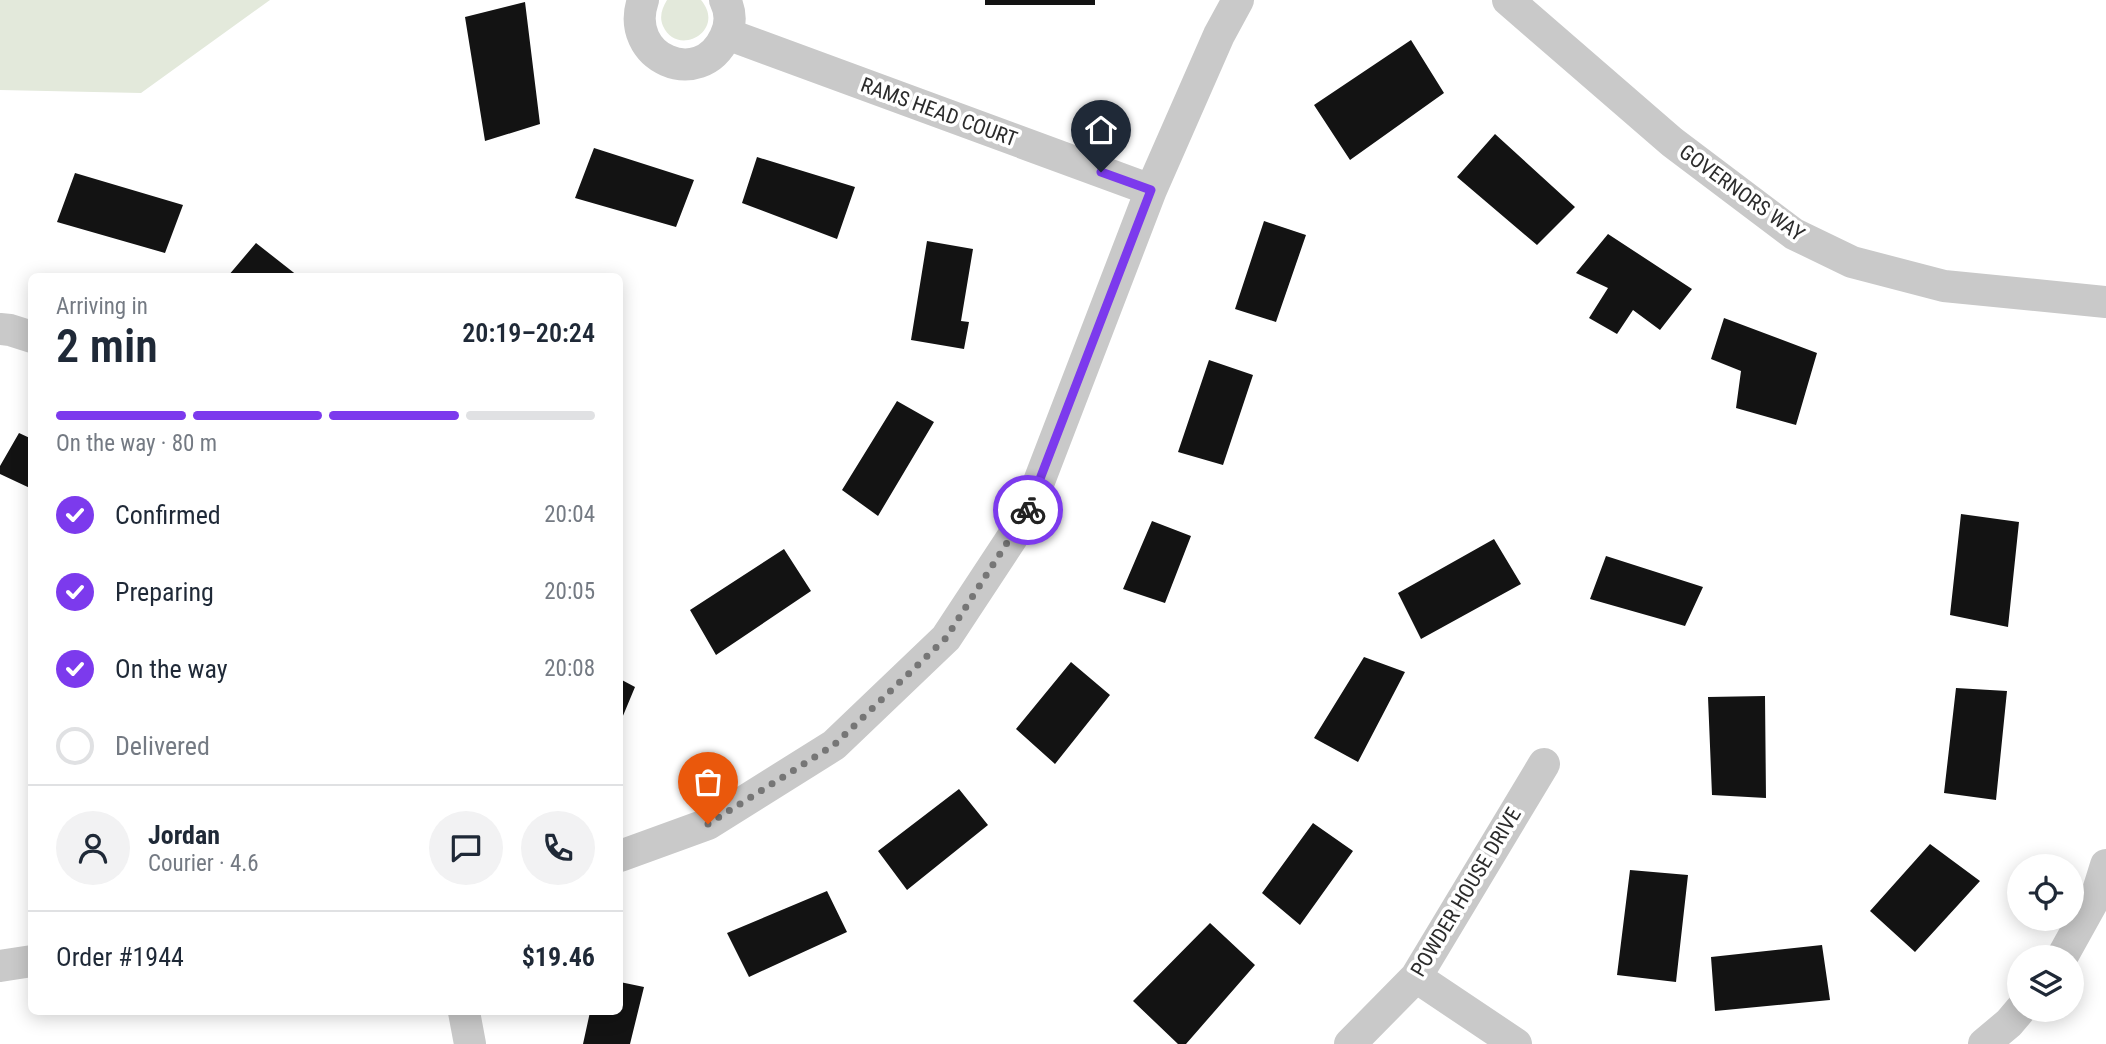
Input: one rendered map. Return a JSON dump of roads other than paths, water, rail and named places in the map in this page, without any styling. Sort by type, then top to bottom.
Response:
[{"type":"street","points":[[643,0],[639,11],[639,26],[644,40],[652,51],[665,61],[679,65],[695,64],[709,58],[720,47],[727,34],[730,19],[725,0]]},
{"type":"street","points":[[623,855],[708,824],[834,745],[946,638],[1025,518],[1151,190],[1219,35],[1238,0]]},
{"type":"street","name":"GOVERNORS WAY","points":[[1508,0],[1672,142],[1794,234],[1852,262],[1944,286],[2106,302]]},
{"type":"street","name":"RAMS HEAD COURT","points":[[727,34],[1151,190]]},
{"type":"street","points":[[0,329],[28,336]]},
{"type":"street","name":"POWDER HOUSE DRIVE","points":[[1350,1044],[1416,977],[1544,764]]},
{"type":"street","points":[[2069,945],[2097,894],[2106,865]]},
{"type":"street","points":[[0,966],[28,962]]},
{"type":"street","points":[[1416,977],[1516,1044]]},
{"type":"street","points":[[465,1015],[470,1044]]},
{"type":"street","points":[[1984,1044],[2010,1022]]}]
